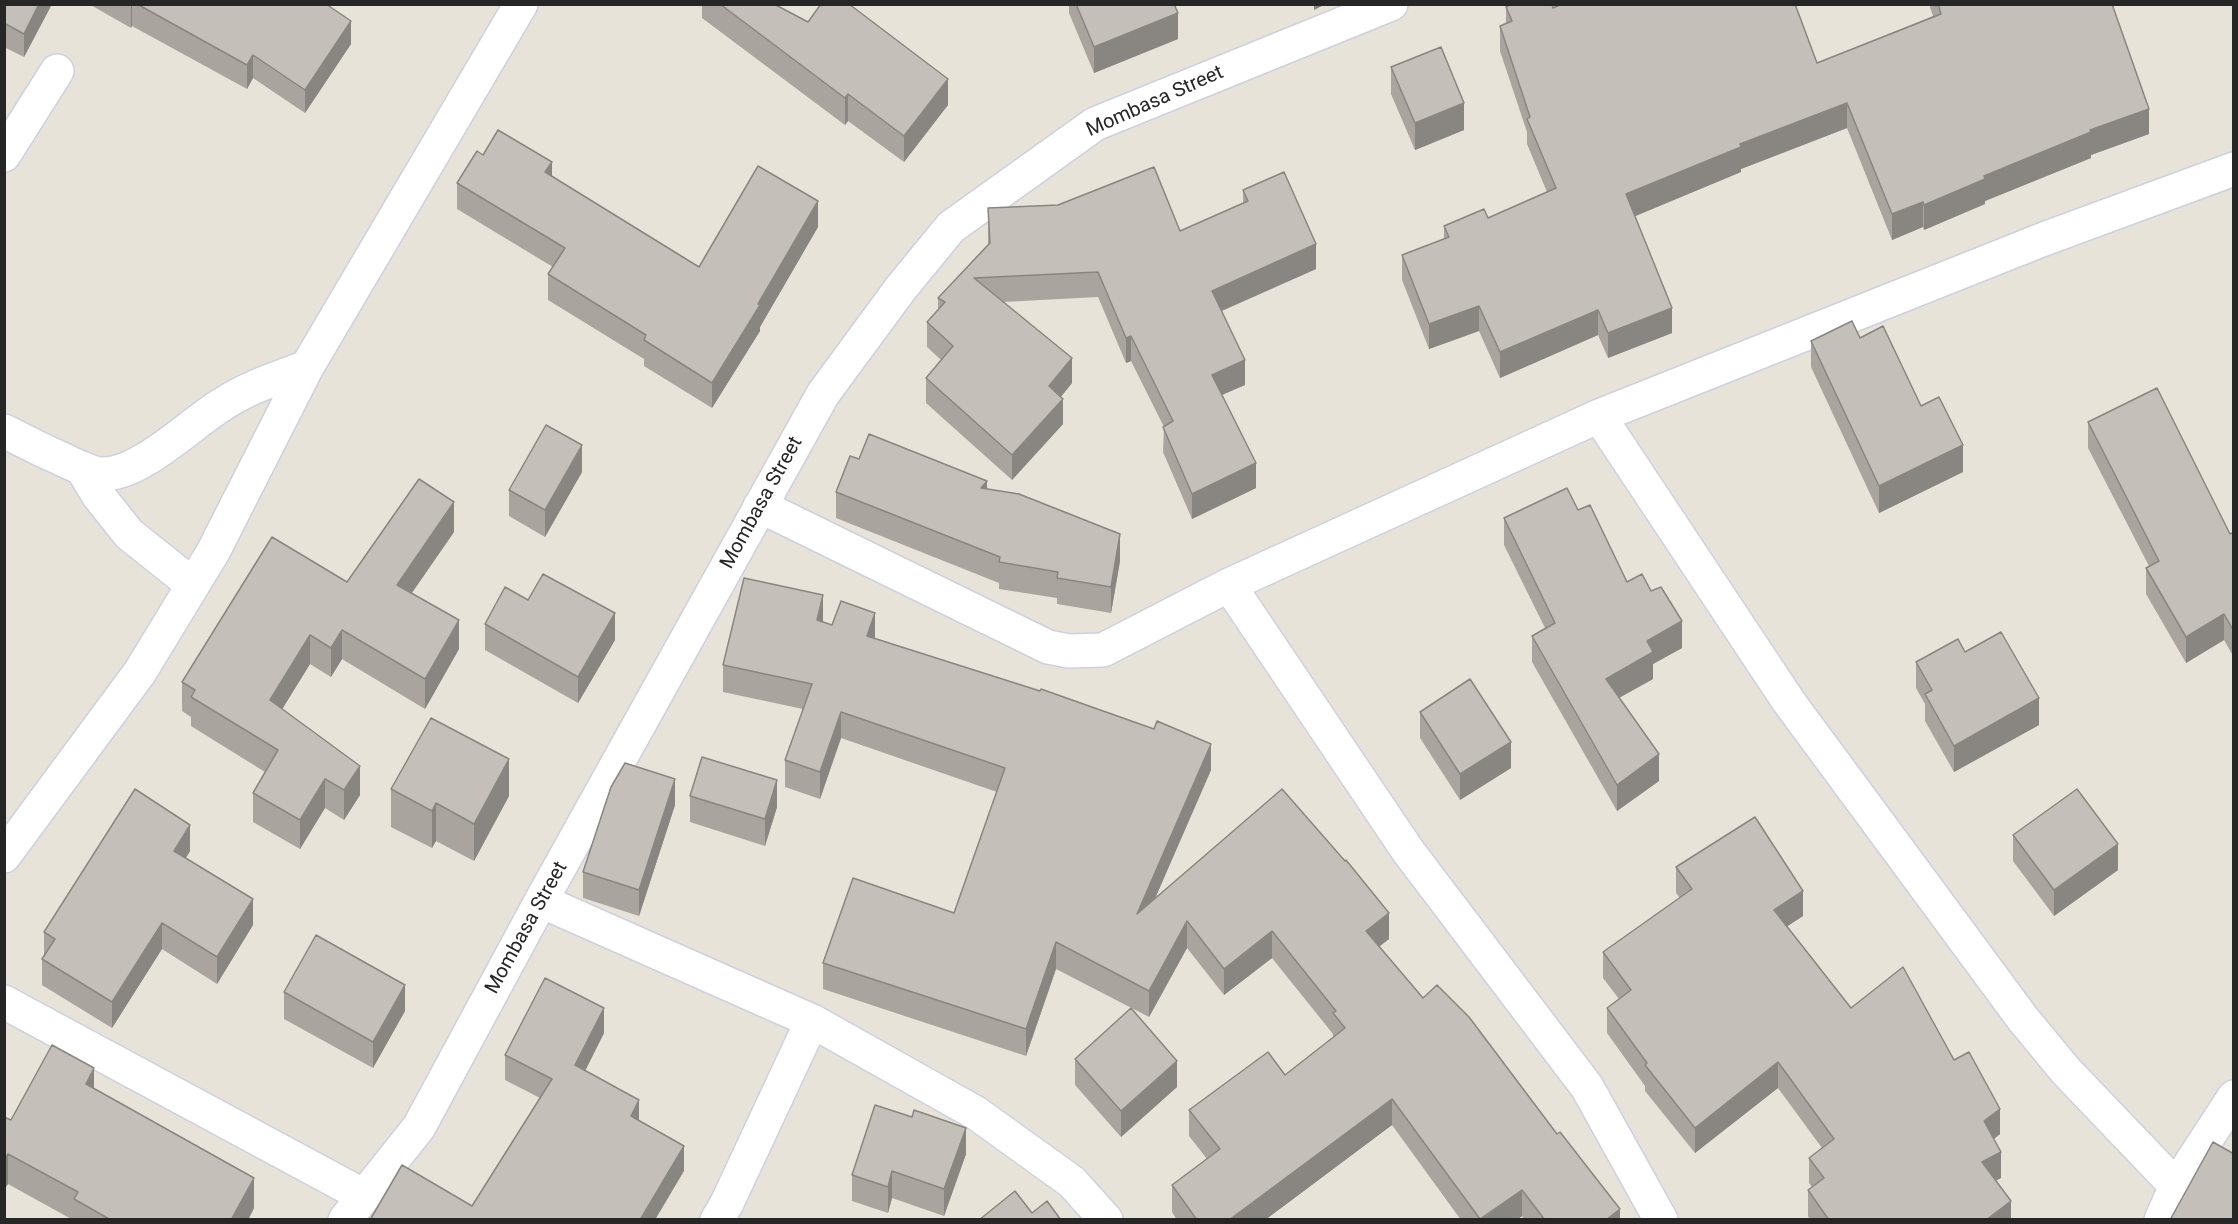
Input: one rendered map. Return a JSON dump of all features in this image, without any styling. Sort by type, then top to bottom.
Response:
[{"type":"street","points":[[4,856],[140,672],[213,552],[307,367],[520,4]]},
{"type":"street","name":"Mombasa Street","points":[[354,1208],[419,1127],[541,901],[823,394],[901,288],[951,227],[1095,124],[1391,4]]},
{"type":"street","points":[[4,155],[57,71]]},
{"type":"street","points":[[760,506],[1048,647],[1069,651],[1103,650],[1229,585],[1599,416],[2044,239],[2234,169]]},
{"type":"street","points":[[4,431],[82,468],[102,474],[130,467],[177,438],[221,404],[251,388],[307,367]]},
{"type":"street","points":[[1599,416],[1789,702],[2023,1018],[2066,1071],[2176,1186]]},
{"type":"street","points":[[82,468],[98,495],[129,534],[193,585]]},
{"type":"street","points":[[1229,585],[1408,851],[1587,1088],[1661,1220]]},
{"type":"street","points":[[541,901],[812,1021],[976,1113],[1072,1182],[1106,1220]]},
{"type":"street","points":[[4,1002],[354,1208]]},
{"type":"street","points":[[717,1220],[812,1021]]},
{"type":"street","points":[[2161,1220],[2176,1186],[2234,1097]]},
{"type":"building","points":[[4,4],[39,4],[24,34],[4,23]]},
{"type":"building","points":[[137,4],[326,4],[351,21],[305,90],[253,55],[247,65]]},
{"type":"building","points":[[720,4],[774,4],[808,22],[821,4],[849,4],[948,79],[904,136],[848,94],[845,98]]},
{"type":"building","points":[[1076,4],[1174,4],[1178,13],[1094,47]]},
{"type":"building","points":[[1511,4],[1552,4],[1553,8],[1562,4],[1795,4],[1817,63],[1941,14],[1938,4],[2112,4],[2149,109],[2090,130],[2091,132],[1984,176],[1985,179],[1924,205],[1923,202],[1892,214],[1847,103],[1740,144],[1741,147],[1626,194],[1672,308],[1608,333],[1598,310],[1500,352],[1479,306],[1429,324],[1402,255],[1449,237],[1444,226],[1484,209],[1488,218],[1556,188],[1527,119],[1530,117],[1500,26],[1512,21],[1506,7]]},
{"type":"building","points":[[1441,47],[1464,103],[1415,123],[1391,67]]},
{"type":"building","points":[[498,130],[552,162],[545,172],[699,267],[758,166],[818,201],[758,304],[760,305],[712,383],[644,340],[646,335],[548,274],[565,248],[457,183],[477,151],[483,155]]},
{"type":"building","points":[[1154,167],[1180,231],[1248,201],[1243,190],[1284,172],[1316,244],[1212,291],[1245,360],[1212,375],[1256,463],[1192,494],[1163,427],[1173,421],[1131,336],[1126,338],[1098,272],[974,278],[1072,358],[1049,386],[1063,399],[1012,455],[926,378],[953,346],[927,322],[945,302],[938,298],[990,243],[988,208],[1058,205]]},
{"type":"building","points":[[1852,321],[1860,338],[1883,326],[1921,406],[1939,397],[1963,445],[1879,486],[1811,341]]},
{"type":"building","points":[[2157,388],[2230,534],[2234,532],[2234,627],[2232,628],[2224,614],[2186,637],[2146,568],[2159,561],[2088,422]]},
{"type":"building","points":[[546,425],[582,445],[545,510],[509,490]]},
{"type":"building","points":[[869,434],[987,481],[981,488],[1019,494],[1120,534],[1111,587],[1057,578],[1058,572],[999,562],[1000,557],[836,492],[850,456],[859,459]]},
{"type":"building","points":[[419,479],[454,502],[397,585],[459,620],[425,679],[342,630],[331,648],[310,635],[270,700],[360,766],[344,790],[325,779],[300,820],[253,793],[278,750],[191,697],[195,690],[182,682],[272,537],[347,582]]},
{"type":"building","points":[[1567,488],[1578,510],[1590,505],[1627,582],[1642,574],[1651,591],[1661,587],[1682,621],[1647,641],[1653,652],[1606,679],[1659,754],[1617,785],[1532,636],[1555,623],[1504,518]]},
{"type":"building","points":[[543,574],[615,613],[578,677],[485,624],[505,587],[528,600]]},
{"type":"building","points":[[744,578],[823,595],[817,620],[832,625],[841,601],[875,613],[867,636],[1040,691],[1041,689],[1154,729],[1157,721],[1211,744],[1137,914],[1282,789],[1346,860],[1389,913],[1366,931],[1423,998],[1437,985],[1469,1017],[1557,1134],[1560,1132],[1620,1209],[1606,1220],[1545,1220],[1522,1190],[1480,1219],[1392,1099],[1229,1220],[1197,1220],[1172,1185],[1220,1149],[1189,1110],[1268,1052],[1285,1075],[1345,1028],[1333,1013],[1336,1011],[1272,931],[1224,969],[1187,921],[1149,991],[1056,942],[1026,1029],[823,963],[853,878],[954,913],[1005,768],[841,712],[820,772],[785,760],[812,684],[723,665]]},
{"type":"building","points":[[2001,632],[2039,698],[1954,746],[1925,694],[1932,690],[1916,662],[1958,639],[1965,652]]},
{"type":"building","points":[[1470,679],[1511,742],[1460,774],[1420,712]]},
{"type":"building","points":[[431,718],[509,759],[474,824],[436,803],[432,811],[391,789]]},
{"type":"building","points":[[702,757],[777,780],[765,819],[690,796]]},
{"type":"building","points":[[625,763],[675,779],[639,890],[583,872],[611,787]]},
{"type":"building","points":[[135,789],[190,825],[174,851],[253,899],[217,957],[162,923],[112,1002],[42,959],[55,939],[44,932]]},
{"type":"building","points":[[2077,789],[2118,844],[2054,890],[2013,835]]},
{"type":"building","points":[[1755,817],[1803,891],[1774,910],[1851,1008],[1903,967],[1954,1060],[1969,1052],[2000,1109],[1984,1121],[2001,1152],[1982,1162],[2011,1201],[1986,1220],[1829,1220],[1808,1190],[1824,1178],[1809,1158],[1834,1139],[1778,1062],[1695,1128],[1645,1065],[1647,1063],[1607,1008],[1631,990],[1603,952],[1692,889],[1676,867]]},
{"type":"building","points":[[316,935],[405,985],[373,1042],[284,992]]},
{"type":"building","points":[[545,978],[604,1008],[575,1065],[639,1100],[631,1116],[684,1146],[640,1220],[370,1220],[402,1165],[472,1206],[552,1079],[505,1055]]},
{"type":"building","points":[[1131,1008],[1177,1061],[1121,1111],[1075,1059]]},
{"type":"building","points":[[52,1045],[94,1068],[86,1084],[254,1178],[231,1220],[111,1220],[74,1199],[78,1192],[8,1154],[4,1160],[4,1117],[11,1120]]},
{"type":"building","points":[[875,1105],[912,1117],[914,1110],[966,1128],[944,1189],[892,1171],[888,1187],[852,1175]]},
{"type":"building","points":[[2213,1142],[2234,1154],[2234,1220],[2170,1220]]},
{"type":"building","points":[[1015,1191],[1032,1213],[1047,1201],[1061,1220],[979,1220]]}]
